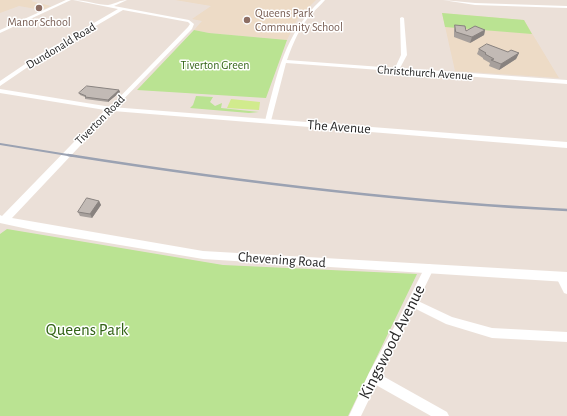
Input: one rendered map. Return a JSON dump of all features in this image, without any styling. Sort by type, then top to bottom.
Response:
[{"type":"street","points":[[0,32],[69,0]]},
{"type":"street","points":[[75,0],[122,9]]},
{"type":"street","points":[[110,6],[125,0]]},
{"type":"street","points":[[268,121],[284,62],[296,30],[306,16],[323,0]]},
{"type":"street","points":[[445,0],[475,4],[567,7]]},
{"type":"street","name":"Tiverton Road","points":[[1,221],[190,28],[192,24],[189,21],[122,9]]},
{"type":"street","name":"Dundonald Road","points":[[0,84],[39,57],[122,9]]},
{"type":"street","points":[[396,71],[404,55],[402,18]]},
{"type":"street","name":"Christchurch Avenue","points":[[284,62],[567,82]]},
{"type":"street","name":"The Avenue","points":[[0,91],[111,109],[567,145]]},
{"type":"street","name":"Chevening Road","points":[[1,221],[203,255],[280,261],[429,268],[564,277]]},
{"type":"street","name":"Kingswood Avenue","points":[[355,416],[373,377],[413,303],[429,268]]},
{"type":"street","points":[[564,277],[567,290]]},
{"type":"street","points":[[413,303],[450,320],[492,333],[567,337]]},
{"type":"street","points":[[373,377],[443,416]]},
{"type":"shaded area","name":"Manor School","points":[[0,0],[33,0],[31,1],[51,6],[42,10],[19,6],[0,13]]},
{"type":"shaded area","name":"Queens Park Community School","points":[[175,0],[316,0],[298,18],[287,40],[209,33],[194,30],[202,21],[192,19],[211,6]]},
{"type":"shaded area","points":[[442,13],[524,20],[559,78],[455,71]]},
{"type":"green space","points":[[442,13],[524,20],[532,34],[445,27]]},
{"type":"green space","name":"Tiverton Green","points":[[194,30],[209,33],[287,40],[266,98],[137,90]]},
{"type":"green space","points":[[196,96],[213,97],[210,102],[215,106],[222,103],[221,108],[259,112],[249,113],[190,108],[193,105]]},
{"type":"green space","points":[[231,99],[260,102],[259,110],[227,108]]},
{"type":"green space","name":"Queens Park","points":[[7,229],[223,265],[417,274],[348,416],[0,416],[0,234]]},
{"type":"building","points":[[455,25],[465,26],[466,31],[475,26],[485,30],[472,37],[456,32]]},
{"type":"building","points":[[487,44],[508,52],[511,50],[519,53],[501,64],[491,60],[494,59],[479,49]]},
{"type":"building","points":[[87,86],[119,90],[108,100],[85,97],[86,96],[79,93]]},
{"type":"building","points":[[87,198],[99,201],[90,214],[78,212]]},
{"type":"railway","points":[[0,144],[74,156]]},
{"type":"railway","points":[[68,155],[254,182],[379,196],[442,202],[567,210]]},
{"type":"place","name":"Manor School","points":[[39,8]]},
{"type":"place","name":"Queens Park Community School","points":[[247,20]]}]
